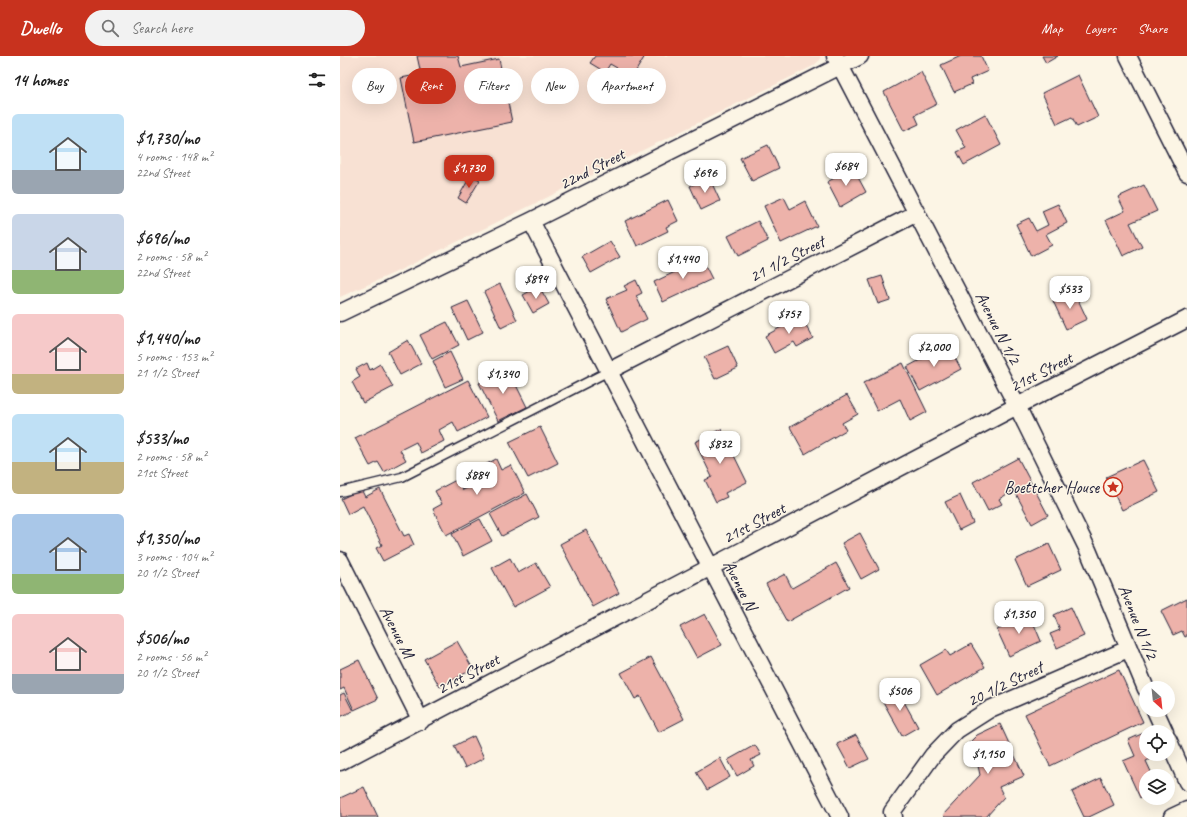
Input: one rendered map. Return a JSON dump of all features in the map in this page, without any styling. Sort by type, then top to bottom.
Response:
[{"type":"street","name":"22nd Street","points":[[340,313],[531,221],[838,61],[860,56]]},
{"type":"street","points":[[1128,56],[1187,173]]},
{"type":"street","name":"Avenue N 1/2","points":[[838,61],[1017,406],[1088,550],[1142,681]]},
{"type":"street","name":"21 1/2 Street","points":[[609,371],[917,213]]},
{"type":"street","name":"Avenue N","points":[[531,221],[840,817]]},
{"type":"street","name":"21st Street","points":[[340,762],[1017,406],[1187,319]]},
{"type":"street","name":"Avenue M","points":[[340,560],[420,721]]},
{"type":"street","name":"20 1/2 Street","points":[[894,817],[892,812],[932,755],[957,730],[990,709],[1128,649]]},
{"type":"street","points":[[1175,755],[1187,782]]},
{"type":"street","points":[[1172,817],[1187,810]]},
{"type":"lane","points":[[340,492],[402,477],[609,371]]},
{"type":"shaded area","points":[[340,56],[820,56],[820,60],[813,66],[394,273],[340,297]]},
{"type":"building","points":[[417,56],[458,56],[461,67],[499,59],[501,68],[464,68],[464,104],[508,104],[512,122],[414,142],[406,104],[456,104],[456,68],[420,68]]},
{"type":"building","points":[[595,56],[645,56],[638,68],[617,68],[610,64],[608,68],[598,68],[590,63]]},
{"type":"building","points":[[961,56],[981,56],[988,71],[970,79],[972,84],[954,92],[941,65]]},
{"type":"building","points":[[1042,56],[1058,56],[1046,63]]},
{"type":"building","points":[[921,72],[937,104],[915,115],[919,124],[904,131],[884,92]]},
{"type":"building","points":[[1078,75],[1098,117],[1077,127],[1072,117],[1057,124],[1042,93]]},
{"type":"building","points":[[405,77],[405,98],[401,78]]},
{"type":"building","points":[[985,114],[1001,145],[964,165],[957,152],[966,148],[956,130]]},
{"type":"building","points":[[768,145],[779,168],[752,181],[740,158]]},
{"type":"building","points":[[853,168],[866,192],[840,207],[827,182]]},
{"type":"building","points":[[471,175],[480,180],[466,203],[458,198]]},
{"type":"building","points":[[709,177],[720,201],[701,210],[690,186]]},
{"type":"building","points":[[1144,185],[1157,211],[1130,223],[1142,247],[1123,256],[1106,220],[1125,211],[1118,197]]},
{"type":"building","points":[[784,197],[790,209],[805,201],[817,226],[781,243],[764,206]]},
{"type":"building","points":[[668,200],[678,221],[666,227],[668,231],[637,246],[625,221]]},
{"type":"building","points":[[1058,204],[1067,223],[1046,234],[1052,245],[1031,256],[1016,224],[1029,218],[1036,231],[1048,225],[1042,211]]},
{"type":"building","points":[[758,221],[768,241],[738,256],[728,236]]},
{"type":"building","points":[[610,241],[620,257],[591,273],[582,257]]},
{"type":"building","points":[[702,259],[712,279],[663,302],[654,282]]},
{"type":"building","points":[[882,276],[890,300],[878,304],[869,280]]},
{"type":"building","points":[[636,280],[642,293],[636,296],[647,319],[621,332],[606,299],[627,290],[624,286]]},
{"type":"building","points":[[500,284],[517,320],[501,328],[484,292]]},
{"type":"building","points":[[539,286],[549,304],[533,313],[523,295]]},
{"type":"building","points":[[1074,291],[1087,319],[1066,329],[1053,301]]},
{"type":"building","points":[[468,301],[483,332],[467,340],[452,308]]},
{"type":"building","points":[[801,316],[813,338],[797,347],[794,342],[774,353],[765,336]]},
{"type":"building","points":[[447,322],[459,345],[432,359],[420,335]]},
{"type":"building","points":[[408,340],[421,364],[400,375],[388,352]]},
{"type":"building","points":[[948,345],[961,369],[920,391],[907,367]]},
{"type":"building","points":[[728,346],[738,368],[715,379],[704,357]]},
{"type":"building","points":[[450,352],[463,379],[445,387],[433,361]]},
{"type":"building","points":[[367,363],[370,370],[380,364],[393,387],[363,403],[352,382],[360,377],[356,369]]},
{"type":"building","points":[[903,363],[927,412],[910,421],[900,399],[877,411],[863,383]]},
{"type":"building","points":[[508,369],[527,407],[498,421],[479,383]]},
{"type":"building","points":[[468,380],[487,417],[458,432],[453,422],[439,430],[444,441],[421,453],[416,442],[400,450],[406,460],[384,472],[378,462],[370,466],[355,438]]},
{"type":"building","points":[[847,395],[858,414],[842,423],[846,430],[805,454],[790,427]]},
{"type":"building","points":[[540,427],[558,463],[528,478],[509,442]]},
{"type":"building","points":[[721,429],[747,482],[725,493],[727,497],[716,502],[705,480],[712,477],[695,442]]},
{"type":"building","points":[[1018,458],[1048,515],[1032,524],[1014,490],[999,499],[1002,504],[988,511],[973,482]]},
{"type":"building","points":[[496,459],[501,470],[511,465],[525,493],[446,535],[433,509],[442,504],[435,491],[458,479],[463,490],[478,483],[472,472]]},
{"type":"building","points":[[1143,460],[1159,492],[1122,510],[1106,477]]},
{"type":"building","points":[[361,489],[365,497],[380,489],[404,536],[409,534],[414,545],[383,561],[376,548],[382,545],[363,506],[348,514],[341,499]]},
{"type":"building","points":[[527,494],[539,517],[502,536],[490,514]]},
{"type":"building","points":[[960,495],[973,523],[959,530],[945,502]]},
{"type":"building","points":[[480,519],[492,541],[463,556],[452,534]]},
{"type":"building","points":[[586,530],[619,593],[593,607],[560,544]]},
{"type":"building","points":[[860,533],[879,569],[861,579],[842,543]]},
{"type":"building","points":[[1049,544],[1061,570],[1027,586],[1015,560]]},
{"type":"building","points":[[510,558],[518,573],[536,563],[550,587],[513,607],[492,568]]},
{"type":"building","points":[[836,563],[849,587],[787,622],[766,584],[785,574],[792,588]]},
{"type":"building","points":[[1187,598],[1187,636],[1185,637],[1182,631],[1173,635],[1161,611]]},
{"type":"building","points":[[1071,607],[1084,636],[1057,648],[1050,634],[1060,630],[1054,615]]},
{"type":"building","points":[[705,614],[722,645],[697,658],[680,627]]},
{"type":"building","points":[[1030,615],[1041,641],[1009,656],[997,630]]},
{"type":"building","points":[[457,641],[473,669],[440,687],[424,659]]},
{"type":"building","points":[[971,644],[985,667],[937,695],[920,665],[946,650],[950,656]]},
{"type":"building","points":[[651,657],[684,719],[659,732],[640,696],[635,699],[621,673]]},
{"type":"building","points":[[359,660],[378,699],[354,710],[344,688],[340,690],[340,669]]},
{"type":"building","points":[[1119,670],[1139,713],[1139,717],[1141,717],[1143,722],[1050,766],[1025,714]]},
{"type":"building","points":[[897,689],[918,727],[902,736],[881,698]]},
{"type":"building","points":[[344,693],[353,711],[340,717],[340,695]]},
{"type":"building","points":[[1000,724],[1024,776],[999,787],[1004,797],[986,817],[945,817],[943,815],[980,775],[974,747],[969,743],[977,735]]},
{"type":"building","points":[[856,735],[869,759],[850,768],[837,744]]},
{"type":"building","points":[[1139,735],[1139,761],[1146,761],[1150,769],[1139,769],[1139,796],[1123,761],[1135,756],[1128,740]]},
{"type":"building","points":[[474,736],[484,758],[465,768],[454,746]]},
{"type":"building","points":[[755,745],[761,755],[751,760],[754,766],[737,776],[728,760]]},
{"type":"building","points":[[720,758],[730,777],[707,790],[696,772]]},
{"type":"building","points":[[1101,778],[1114,805],[1089,817],[1084,817],[1072,792]]},
{"type":"building","points":[[364,787],[378,817],[341,817],[340,798]]},
{"type":"place","name":"Boettcher House","points":[[1113,487]]}]
